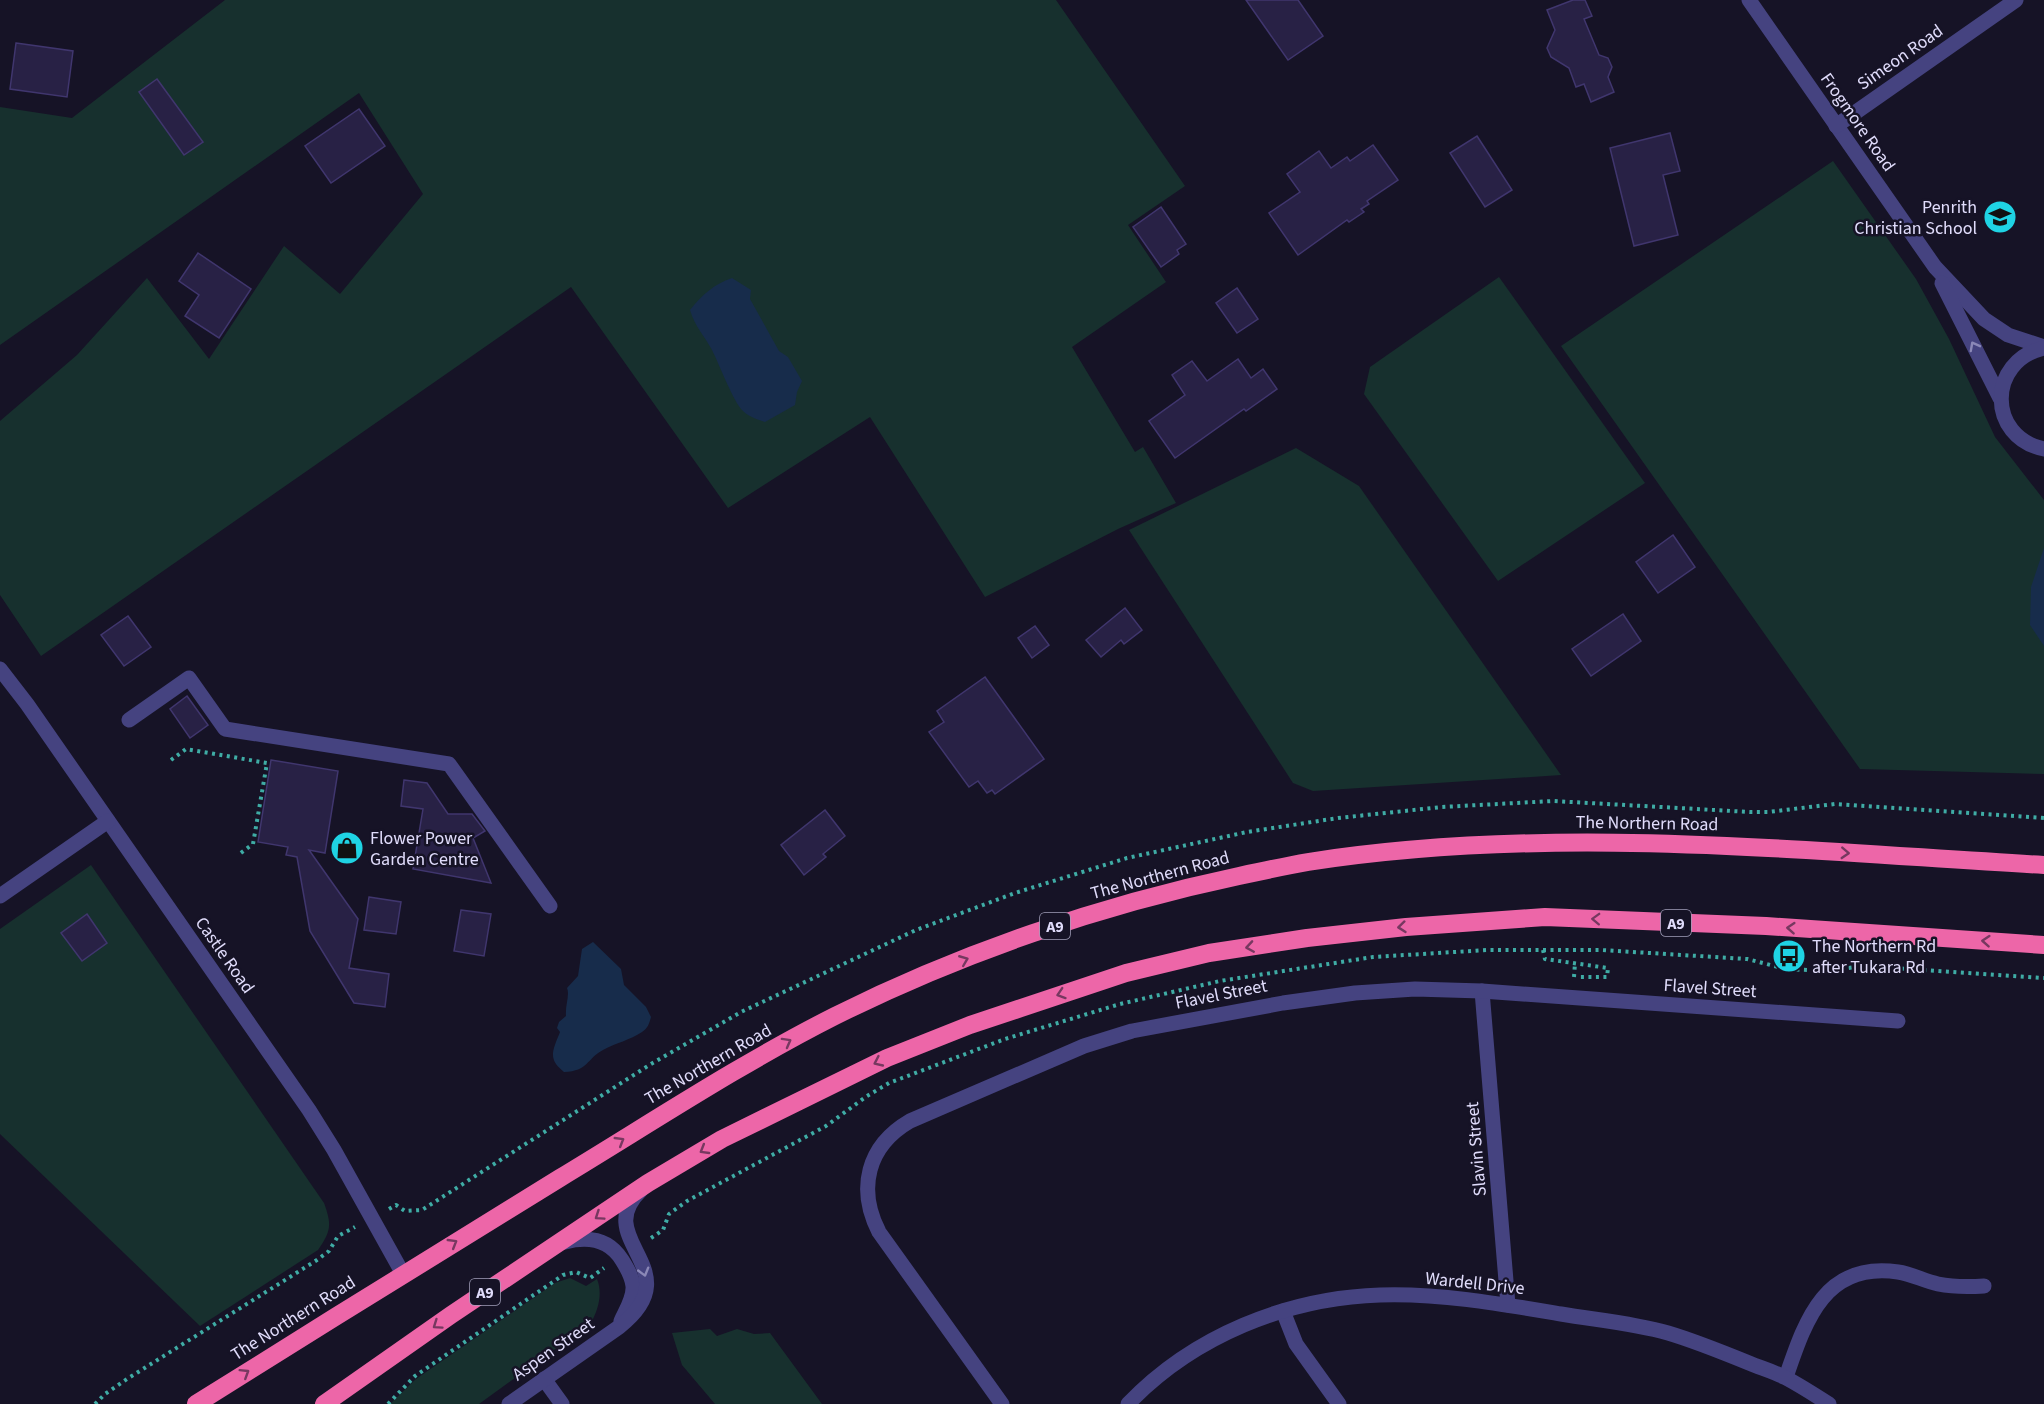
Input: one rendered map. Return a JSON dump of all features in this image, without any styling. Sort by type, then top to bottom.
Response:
[{"type":"highway","name":"The Northern Road","points":[[196,1404],[730,1074],[835,1016],[973,956],[1060,924],[1172,890],[1306,862],[1433,847],[1525,842],[1682,844],[2044,865]]},
{"type":"highway","name":"A9","points":[[324,1404],[648,1183],[722,1139],[887,1058],[970,1025],[1126,973],[1209,953],[1308,938],[1406,927],[1545,917],[1766,926],[2044,945]]},
{"type":"street","name":"Frogmore Road","points":[[1749,0],[1935,267],[1984,320],[2008,336],[2044,348]]},
{"type":"street","name":"Simeon Road","points":[[1836,126],[2016,0]]},
{"type":"street","name":"Frogmore Road","points":[[1935,267],[2000,398],[2007,423],[2024,442],[2044,449]]},
{"type":"street","points":[[2000,398],[2002,386],[2014,364],[2024,356],[2044,348]]},
{"type":"street","name":"Castle Road","points":[[0,669],[27,704],[309,1110],[404,1274]]},
{"type":"street","points":[[129,720],[189,678],[225,729],[448,764],[550,906]]},
{"type":"street","points":[[0,896],[108,821]]},
{"type":"street","name":"Flavel Street","points":[[1002,1404],[879,1232],[872,1219],[867,1194],[870,1169],[880,1147],[892,1133],[910,1121],[1084,1046],[1132,1031],[1282,1003],[1355,993],[1415,989],[1482,991],[1898,1021]]},
{"type":"street","name":"Slavin Street","points":[[1482,991],[1508,1305]]},
{"type":"street","name":"Aspen Street","points":[[509,1404],[619,1327],[642,1304],[647,1290],[647,1275],[630,1244],[626,1229],[626,1216],[635,1195],[648,1183]]},
{"type":"street","name":"Aspen Street","points":[[558,1243],[581,1238],[595,1239],[608,1244],[619,1255],[629,1270],[633,1286],[631,1299],[619,1327]]},
{"type":"street","points":[[1786,1377],[1802,1331],[1814,1309],[1826,1293],[1848,1279],[1867,1273],[1887,1271],[1909,1274],[1949,1286],[1984,1286]]},
{"type":"street","name":"Wardell Drive","points":[[1128,1404],[1161,1374],[1191,1353],[1248,1323],[1283,1311],[1331,1300],[1380,1295],[1431,1297],[1508,1305],[1667,1333],[1786,1377],[1829,1404]]},
{"type":"street","points":[[1283,1311],[1286,1324],[1296,1344],[1339,1404]]},
{"type":"street","points":[[544,1379],[562,1404]]},
{"type":"path","points":[[171,760],[186,749],[267,763],[268,770],[253,844],[238,855]]},
{"type":"path","points":[[386,1211],[396,1205],[405,1211],[422,1210],[651,1064],[741,1012],[811,977],[916,930],[1015,893],[1127,858],[1247,832],[1338,818],[1442,807],[1553,801],[1750,812],[1834,804],[2044,818]]},
{"type":"path","points":[[1543,950],[1545,959],[1608,968],[1607,977],[1574,977],[1552,996]]},
{"type":"path","points":[[1574,977],[1575,963]]},
{"type":"path","points":[[95,1404],[127,1379],[317,1260],[329,1251],[338,1236],[346,1232]]},
{"type":"path","points":[[388,1404],[415,1376],[563,1275],[576,1272],[590,1278],[603,1269]]},
{"type":"green space","points":[[225,0],[1056,0],[1185,186],[1128,225],[1166,282],[1072,347],[1135,452],[1143,447],[1176,503],[1118,529],[985,597],[870,417],[728,508],[571,287],[41,656],[0,595],[0,421],[77,355],[147,278],[209,359],[284,246],[340,294],[423,194],[359,93],[0,345],[0,107],[72,118]]},
{"type":"green space","points":[[1833,161],[1916,279],[1949,339],[1995,437],[2044,500],[2044,774],[1860,769],[1561,346]]},
{"type":"green space","points":[[1499,277],[1645,483],[1498,581],[1364,394],[1370,367]]},
{"type":"green space","points":[[1296,448],[1359,486],[1561,775],[1313,791],[1293,783],[1129,530]]},
{"type":"green space","points":[[91,865],[324,1203],[328,1217],[328,1233],[318,1250],[200,1326],[0,1134],[0,929]]},
{"type":"green space","points":[[570,1278],[586,1286],[597,1279],[600,1290],[599,1302],[591,1323],[479,1404],[390,1404],[416,1379],[555,1283]]},
{"type":"green space","points":[[710,1329],[717,1336],[737,1329],[754,1334],[770,1333],[822,1404],[715,1404],[682,1365],[672,1333]]},
{"type":"water","points":[[732,278],[751,290],[750,299],[779,351],[788,357],[802,381],[795,405],[765,422],[746,414],[741,409],[690,310],[709,291]]},
{"type":"water","points":[[2044,548],[2044,646],[2030,625],[2031,587]]},
{"type":"water","points":[[593,942],[621,969],[624,985],[646,1007],[651,1017],[648,1026],[642,1032],[597,1053],[583,1067],[564,1072],[553,1058],[560,1032],[557,1028],[559,1022],[566,1016],[567,988],[578,976],[582,949]]},
{"type":"building","points":[[1246,0],[1298,0],[1323,36],[1288,60]]},
{"type":"building","points":[[1573,0],[1585,0],[1592,16],[1584,19],[1599,55],[1608,58],[1612,67],[1608,77],[1614,92],[1591,102],[1584,84],[1576,87],[1569,68],[1551,57],[1547,48],[1555,30],[1547,10]]},
{"type":"building","points":[[16,43],[73,51],[67,97],[10,89]]},
{"type":"building","points":[[157,79],[203,142],[184,155],[139,92]]},
{"type":"building","points":[[359,109],[385,146],[331,183],[305,146]]},
{"type":"building","points":[[1670,133],[1680,171],[1663,175],[1678,235],[1634,246],[1610,148]]},
{"type":"building","points":[[1477,136],[1512,190],[1485,207],[1450,153]]},
{"type":"building","points":[[1373,145],[1398,180],[1367,201],[1369,204],[1361,209],[1364,212],[1349,222],[1347,220],[1298,255],[1269,213],[1300,192],[1287,174],[1319,151],[1331,168],[1347,157],[1350,161]]},
{"type":"building","points":[[1161,207],[1186,244],[1177,250],[1179,254],[1161,267],[1133,227]]},
{"type":"building","points":[[198,253],[251,289],[219,338],[185,316],[199,295],[179,281]]},
{"type":"building","points":[[1237,288],[1258,319],[1237,333],[1216,303]]},
{"type":"building","points":[[1238,359],[1251,378],[1263,369],[1277,389],[1246,411],[1244,409],[1175,458],[1149,421],[1185,395],[1172,375],[1192,361],[1207,381]]},
{"type":"building","points":[[1673,535],[1695,567],[1658,593],[1636,562]]},
{"type":"building","points":[[1125,608],[1142,630],[1124,644],[1121,640],[1101,657],[1086,640]]},
{"type":"building","points":[[1623,614],[1641,641],[1591,676],[1572,649]]},
{"type":"building","points":[[128,616],[151,647],[124,666],[101,635]]},
{"type":"building","points":[[1035,626],[1049,645],[1032,658],[1018,638]]},
{"type":"building","points":[[985,677],[1044,759],[995,794],[992,790],[987,793],[978,781],[969,787],[929,732],[944,722],[937,711]]},
{"type":"building","points":[[187,696],[208,725],[190,738],[170,709]]},
{"type":"building","points":[[271,760],[338,771],[325,853],[309,850],[358,919],[349,968],[389,974],[385,1007],[354,1003],[310,931],[297,857],[286,855],[288,847],[258,842]]},
{"type":"building","points":[[404,780],[427,783],[448,814],[472,814],[485,831],[473,838],[491,883],[413,869],[423,809],[401,806]]},
{"type":"building","points":[[825,810],[845,836],[823,854],[826,857],[804,875],[781,845]]},
{"type":"building","points":[[369,897],[401,902],[396,934],[364,930]]},
{"type":"building","points":[[461,910],[491,914],[484,956],[454,951]]},
{"type":"building","points":[[87,914],[107,943],[82,961],[61,933]]},
{"type":"place","name":"Penrith Christian School","points":[[2000,217]]},
{"type":"place","name":"Flower Power Garden Centre","points":[[347,848]]},
{"type":"place","name":"The Northern Rd after Tukara Rd","points":[[1789,956]]}]
